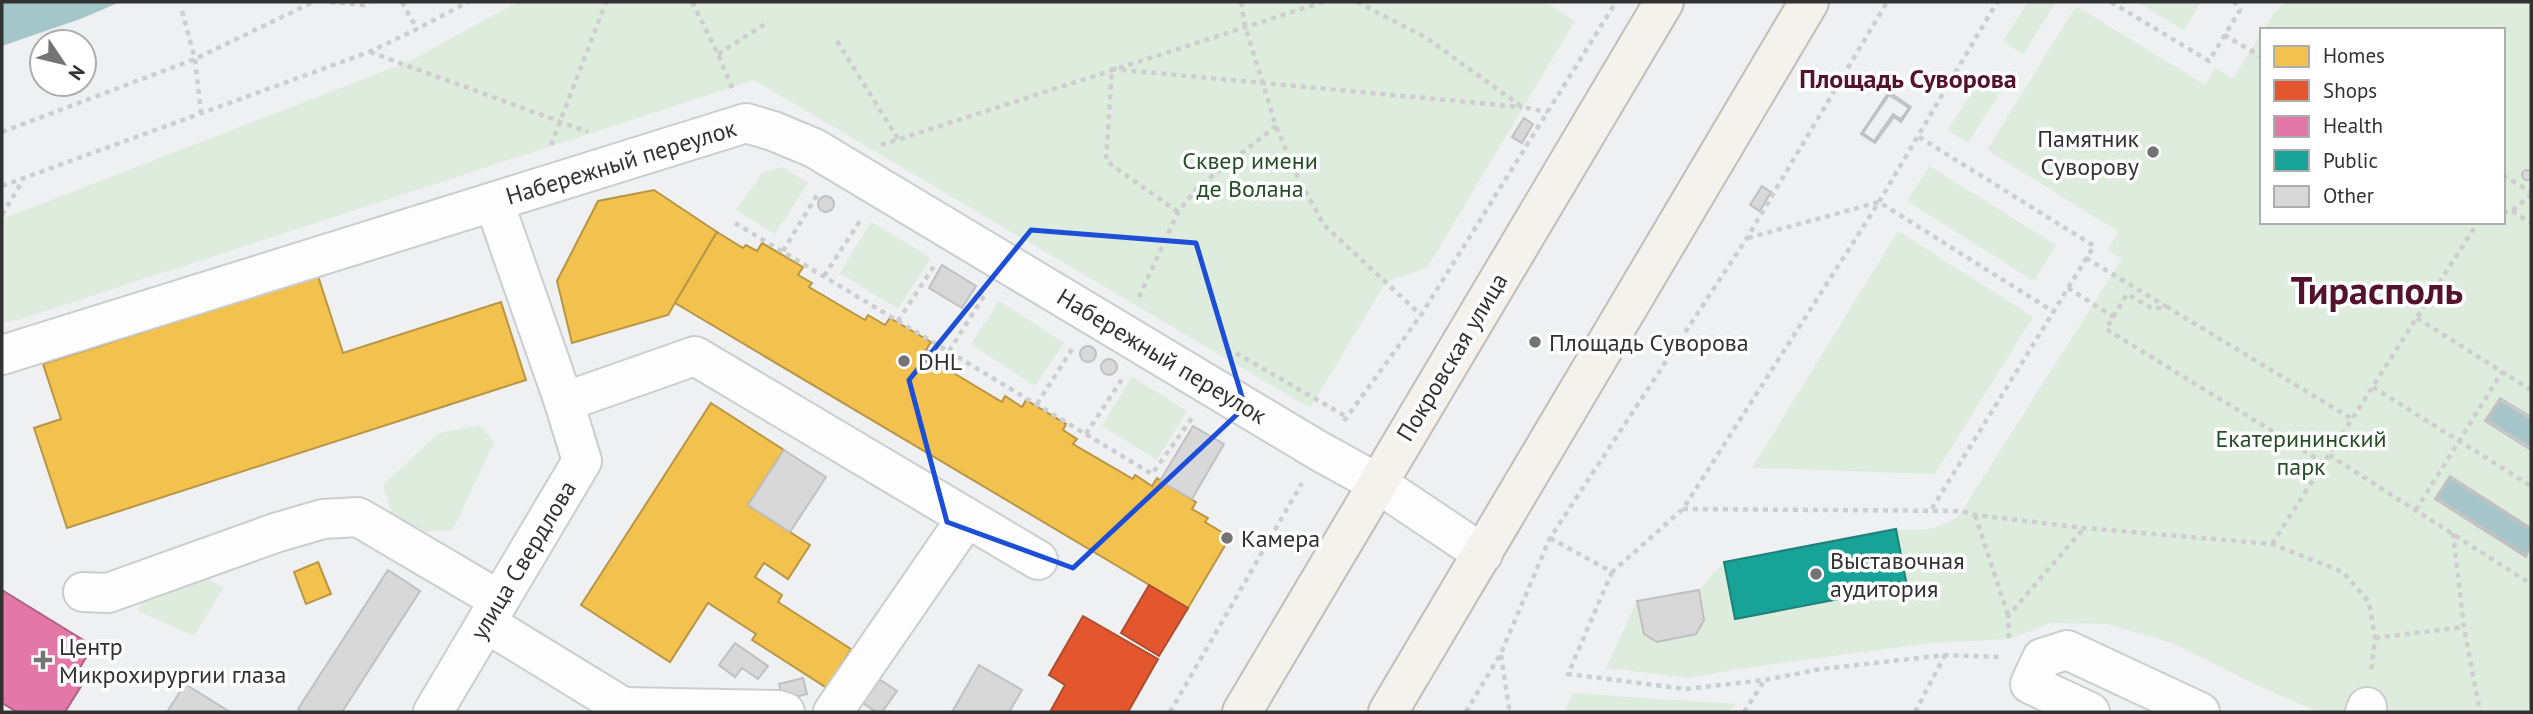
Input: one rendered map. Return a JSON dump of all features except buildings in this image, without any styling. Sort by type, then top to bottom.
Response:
[{"type":"main road","name":"Покровская улица","points":[[1242,712],[1664,2]]},
{"type":"main road","points":[[1388,712],[1809,2]]},
{"type":"street","name":"Набережный переулок","points":[[2,355],[746,123],[814,148],[1319,451],[1377,483],[1483,554]]},
{"type":"street","points":[[494,202],[746,123]]},
{"type":"street","name":"улица Свердлова","points":[[433,712],[582,461],[494,202]]},
{"type":"street","points":[[564,402],[695,356],[1038,560]]},
{"type":"street","points":[[83,592],[108,593],[323,519],[358,517],[493,612],[622,710],[785,712]]},
{"type":"street","points":[[834,712],[966,519]]},
{"type":"street","points":[[2090,712],[2029,684],[2030,658],[2067,650],[2200,712]]},
{"type":"path","points":[[2,132],[195,59],[313,2]]},
{"type":"path","points":[[330,2],[364,5],[370,2]]},
{"type":"path","points":[[402,2],[418,30]]},
{"type":"path","points":[[2,186],[369,52],[418,30],[468,2]]},
{"type":"path","points":[[533,190],[606,2]]},
{"type":"path","points":[[692,2],[718,54],[746,123]]},
{"type":"path","points":[[1241,2],[1245,26],[1276,126],[1298,178],[1324,225],[1421,315]]},
{"type":"path","points":[[879,146],[1323,2]]},
{"type":"path","points":[[1357,2],[1425,37],[1522,107]]},
{"type":"path","points":[[1170,712],[1319,451],[1421,315],[1616,2]]},
{"type":"path","points":[[1466,712],[1501,653],[1550,538],[1747,238],[1887,2]]},
{"type":"path","points":[[1997,2],[1879,202],[1683,509],[1612,572],[1568,674],[1686,690],[1765,680],[1821,669],[1945,655],[2030,658]]},
{"type":"path","points":[[2111,2],[2209,61],[2240,10],[2235,2]]},
{"type":"path","points":[[183,11],[195,59],[201,113]]},
{"type":"path","points":[[718,54],[765,24]]},
{"type":"path","points":[[2224,35],[2260,56]]},
{"type":"path","points":[[837,41],[898,139]]},
{"type":"path","points":[[369,52],[647,154]]},
{"type":"path","points":[[1112,69],[1522,107],[1558,117]]},
{"type":"path","points":[[1112,69],[1106,161],[1178,212]]},
{"type":"path","points":[[1139,297],[1178,212],[1197,188],[1276,126]]},
{"type":"path","points":[[1919,136],[2094,246],[1930,510]]},
{"type":"path","points":[[2505,176],[2531,193],[2512,211],[2505,213]]},
{"type":"path","points":[[2,215],[24,178]]},
{"type":"path","points":[[1747,238],[1879,202],[2054,312]]},
{"type":"path","points":[[783,251],[808,208]]},
{"type":"path","points":[[824,276],[868,208]]},
{"type":"path","points":[[2512,211],[2531,223]]},
{"type":"path","points":[[735,223],[1153,474],[1192,416]]},
{"type":"path","points":[[2272,544],[2477,224]]},
{"type":"path","points":[[2086,258],[2352,419]]},
{"type":"path","points":[[898,321],[923,282]]},
{"type":"path","points":[[949,351],[993,282]]},
{"type":"path","points":[[2068,288],[2114,317]]},
{"type":"path","points":[[2167,307],[2153,309],[2127,294],[2106,329],[2324,463]]},
{"type":"path","points":[[2417,318],[2531,390]]},
{"type":"path","points":[[1037,404],[1064,362]]},
{"type":"path","points":[[2416,510],[2502,372]]},
{"type":"path","points":[[2373,387],[2531,486]]},
{"type":"path","points":[[1086,434],[1113,392]]},
{"type":"path","points":[[2329,455],[2531,584]]},
{"type":"path","points":[[1683,509],[1930,510],[2084,528],[2272,544],[2343,572],[2369,602],[2375,638],[2365,710]]},
{"type":"path","points":[[1975,515],[2008,616],[2008,639],[2030,658]]},
{"type":"path","points":[[2008,616],[2084,528]]},
{"type":"path","points":[[2453,534],[2464,627],[2480,712]]},
{"type":"path","points":[[1550,538],[1612,572]]},
{"type":"path","points":[[2375,638],[2464,627]]},
{"type":"path","points":[[1501,653],[1509,708],[1507,712]]},
{"type":"path","points":[[1915,712],[1945,655]]},
{"type":"path","points":[[1744,712],[1765,680]]},
{"type":"highlighted area","points":[[1031,230],[1196,243],[1245,407],[1073,568],[947,522],[909,380]]},
{"type":"green space","name":"Сквер имени де Волана","points":[[518,2],[1546,2],[1575,21],[1427,268],[1386,282],[1310,408],[754,80],[18,320],[2,322],[2,219],[410,61]]},
{"type":"green space","points":[[2028,2],[2056,2],[2023,54],[2003,41]]},
{"type":"green space","points":[[2137,2],[2201,2],[2184,30]]},
{"type":"green space","name":"Екатерининский парк","points":[[2286,2],[2531,2],[2531,712],[2319,712],[2265,689],[2172,643],[2107,624],[2051,623],[2009,639],[1930,643],[1737,669],[1690,678],[1606,668],[1637,601],[1699,590],[1724,562],[1896,529],[1928,529],[1958,517],[2122,259],[2108,250],[2119,232],[1987,150],[2076,6],[2205,85],[2216,68],[2233,79],[2260,35],[2260,224],[2505,224],[2505,28],[2264,28],[2273,14]]},
{"type":"green space","points":[[1986,71],[2006,83],[1968,143],[1948,130]]},
{"type":"green space","points":[[1929,166],[2056,245],[2034,281],[1907,201]]},
{"type":"green space","points":[[782,167],[808,183],[775,234],[736,210],[763,172]]},
{"type":"green space","points":[[871,222],[931,258],[898,309],[840,273]]},
{"type":"green space","points":[[1898,231],[2033,317],[1935,474],[1752,468]]},
{"type":"green space","points":[[999,301],[1064,343],[1035,386],[971,344]]},
{"type":"green space","points":[[1132,377],[1187,411],[1157,460],[1102,426]]},
{"type":"green space","points":[[480,425],[494,442],[453,530],[398,533],[383,485],[439,433]]},
{"type":"green space","points":[[192,568],[223,588],[194,636],[138,611],[143,590]]},
{"type":"green space","points":[[1572,693],[1735,704],[1729,712],[1565,712]]},
{"type":"water","points":[[2,2],[120,2],[54,28],[28,28],[28,37],[2,46]]},
{"type":"water","points":[[2500,401],[2531,420],[2531,447],[2488,420]]},
{"type":"water","points":[[2450,479],[2531,530],[2531,544],[2525,554],[2438,498]]},
{"type":"place","name":"Памятник Суворову","points":[[2153,152]]},
{"type":"place","name":"Площадь Суворова","points":[[1535,342]]},
{"type":"place","name":"DHL","points":[[904,361]]},
{"type":"place","name":"Камера","points":[[1227,538]]},
{"type":"place","name":"Выставочная аудитория","points":[[1816,574]]},
{"type":"place","name":"Центр Микрохирургии глаза","points":[[43,660]]},
{"type":"district","name":"Площадь Суворова","points":[[1908,78]]},
{"type":"district","name":"Тирасполь","points":[[2377,289]]}]
